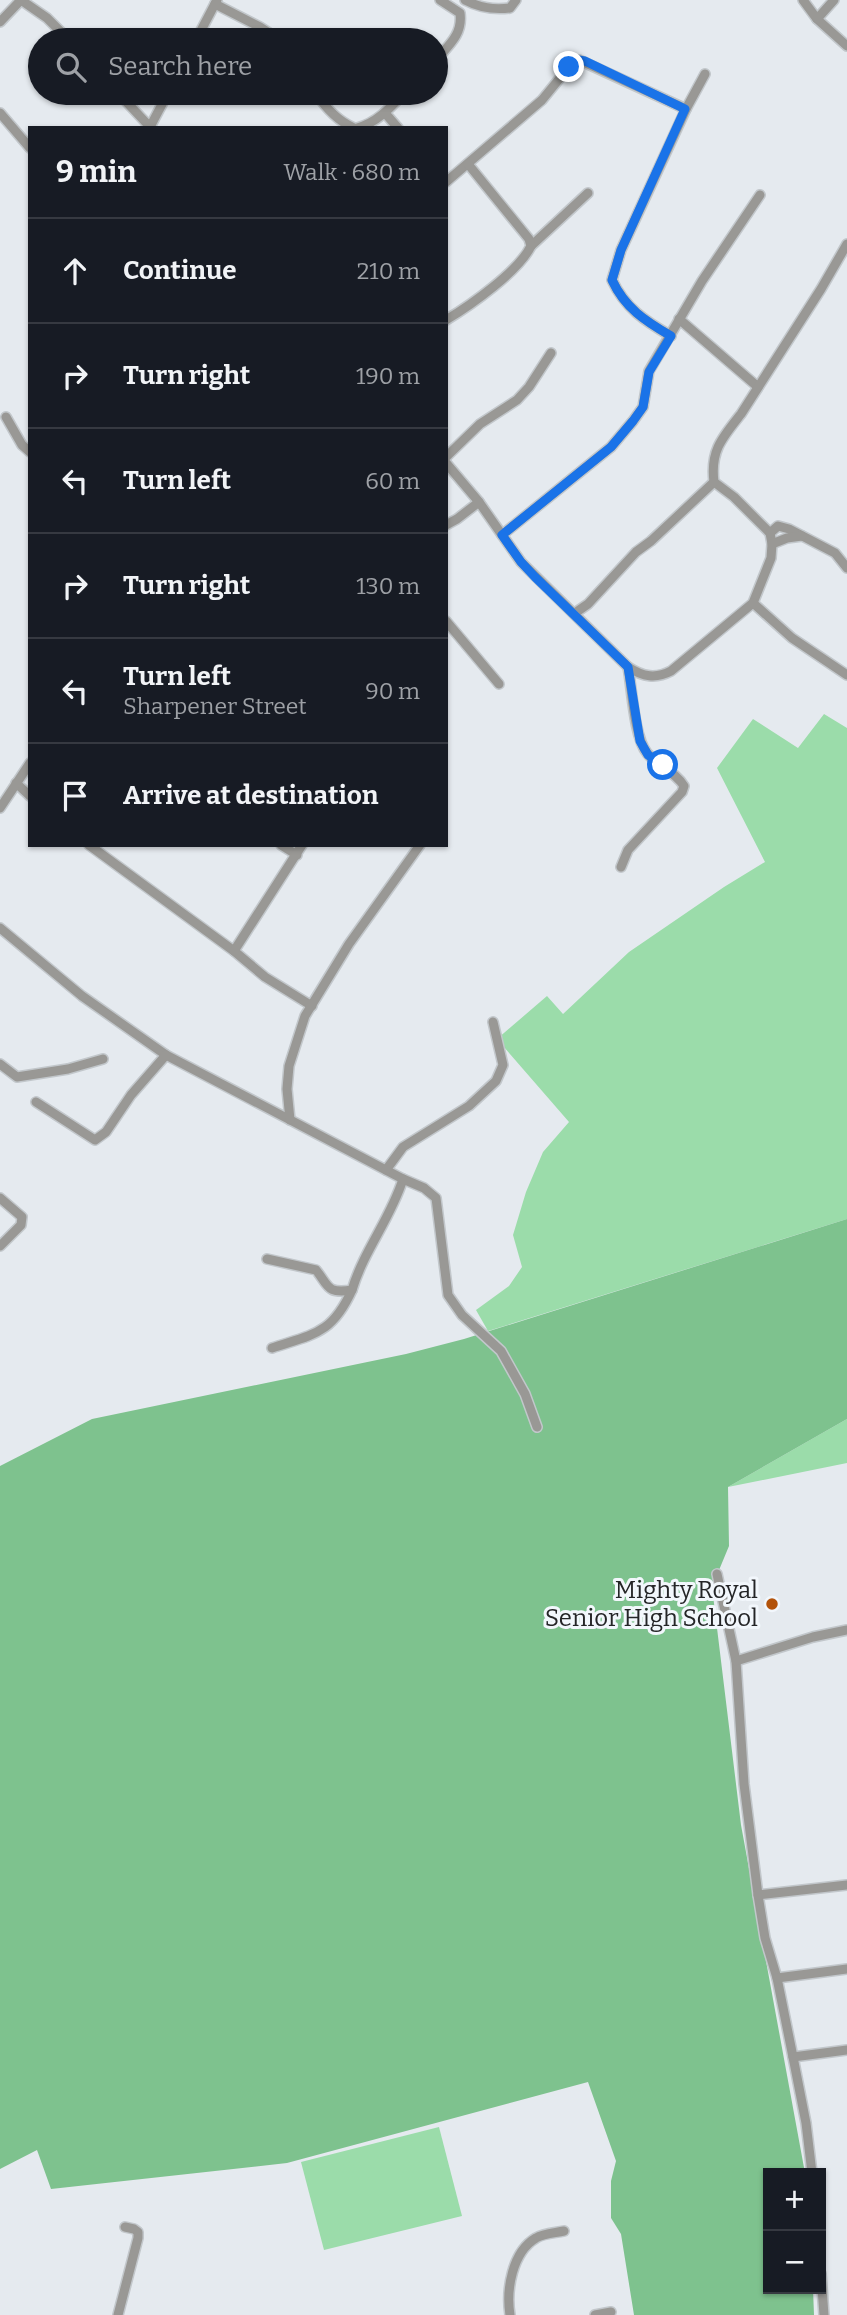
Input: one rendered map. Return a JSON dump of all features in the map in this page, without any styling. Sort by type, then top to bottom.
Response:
[{"type":"street","points":[[0,22],[21,0],[57,28]]},
{"type":"street","points":[[440,0],[460,13],[460,31],[448,47]]},
{"type":"street","points":[[465,0],[479,7],[498,10],[510,8],[516,0]]},
{"type":"street","points":[[803,0],[817,19],[847,46]]},
{"type":"street","points":[[817,19],[834,0]]},
{"type":"street","points":[[202,28],[216,2],[262,28]]},
{"type":"street","points":[[448,180],[542,100],[569,67],[579,60],[685,109]]},
{"type":"street","points":[[671,336],[645,321],[620,297],[612,280],[621,250],[685,109],[705,74]]},
{"type":"street","points":[[130,105],[150,126]]},
{"type":"street","points":[[152,126],[162,105]]},
{"type":"street","points":[[327,105],[352,126]]},
{"type":"street","points":[[366,126],[393,105]]},
{"type":"street","points":[[0,113],[28,146]]},
{"type":"street","points":[[385,113],[396,126]]},
{"type":"street","points":[[468,164],[529,239],[531,246]]},
{"type":"street","points":[[448,319],[499,282],[528,253],[531,246],[588,193]]},
{"type":"street","points":[[502,535],[611,447],[633,421],[643,407],[649,372],[724,247],[760,195]]},
{"type":"street","points":[[448,465],[479,502],[528,570],[628,667],[650,677],[662,676],[706,644],[754,603],[771,558],[770,533],[734,497],[714,482],[714,456],[847,244]]},
{"type":"street","points":[[679,319],[758,387]]},
{"type":"street","points":[[448,455],[480,424],[517,400],[529,387],[551,353]]},
{"type":"street","points":[[6,417],[22,445],[28,450]]},
{"type":"street","points":[[575,613],[588,604],[636,552],[714,482]]},
{"type":"street","points":[[448,524],[479,502]]},
{"type":"street","points":[[770,533],[778,526],[789,529],[835,553],[847,568]]},
{"type":"street","points":[[772,544],[802,536]]},
{"type":"street","points":[[754,603],[792,638],[847,675]]},
{"type":"street","points":[[448,623],[499,684]]},
{"type":"street","points":[[621,867],[628,850],[682,792],[684,786],[663,765],[648,755],[640,741],[628,667]]},
{"type":"street","points":[[0,806],[5,792],[16,783],[28,766]]},
{"type":"street","points":[[16,783],[28,794]]},
{"type":"street","points":[[92,847],[234,951],[265,977],[312,1006]]},
{"type":"street","points":[[284,847],[296,855]]},
{"type":"street","points":[[234,951],[301,847]]},
{"type":"street","points":[[290,1120],[287,1098],[289,1066],[301,1024],[349,944],[419,847]]},
{"type":"street","points":[[0,928],[82,996],[166,1055],[424,1188],[436,1198],[448,1295],[462,1315],[501,1351],[525,1394],[537,1427]]},
{"type":"street","points":[[386,1170],[403,1147],[469,1106],[496,1081],[503,1065],[493,1023]]},
{"type":"street","points":[[36,1102],[95,1140],[106,1132],[131,1095],[166,1055]]},
{"type":"street","points":[[0,1064],[17,1077],[68,1069],[103,1059]]},
{"type":"street","points":[[272,1349],[320,1331],[332,1323],[352,1290],[361,1263],[399,1192],[403,1178]]},
{"type":"street","points":[[0,1198],[22,1217],[21,1225],[0,1246]]},
{"type":"street","points":[[267,1259],[316,1270],[329,1289],[336,1292],[352,1290]]},
{"type":"street","points":[[717,1574],[736,1661],[744,1784],[758,1895],[806,2123],[811,2168]]},
{"type":"street","points":[[736,1661],[813,1637],[847,1630]]},
{"type":"street","points":[[758,1895],[847,1885]]},
{"type":"street","points":[[777,1978],[847,1969]]},
{"type":"street","points":[[793,2057],[847,2050]]},
{"type":"street","points":[[118,2315],[138,2238],[138,2232],[125,2227]]},
{"type":"street","points":[[510,2315],[510,2283],[527,2245],[538,2236],[564,2231]]},
{"type":"street","points":[[822,2294],[824,2315]]},
{"type":"street","points":[[595,2315],[611,2312]]},
{"type":"green space","points":[[824,714],[847,728],[847,1219],[488,1331],[476,1310],[509,1286],[522,1267],[513,1235],[526,1192],[543,1152],[569,1122],[497,1039],[547,996],[563,1014],[629,952],[765,862],[717,768],[753,719],[798,748]]},
{"type":"green space","points":[[847,1219],[847,1419],[728,1487],[729,1546],[712,1587],[741,1825],[804,2168],[763,2168],[763,2294],[813,2294],[814,2315],[634,2315],[621,2234],[611,2218],[611,2181],[616,2161],[588,2082],[287,2163],[51,2189],[37,2150],[0,2169],[0,1466],[92,1419],[406,1354],[464,1339]]},
{"type":"green space","points":[[847,1419],[847,1463],[728,1487]]},
{"type":"green space","points":[[439,2127],[462,2216],[324,2250],[301,2162]]},
{"type":"place","name":"Mighty Royal Senior High School","points":[[772,1604]]},
{"type":"route","points":[[569,67],[579,60],[585,61],[685,109],[621,250],[612,280],[620,297],[645,321],[671,336],[649,372],[643,407],[611,447],[502,535],[535,577],[628,667],[640,741],[648,755],[663,765]]}]
